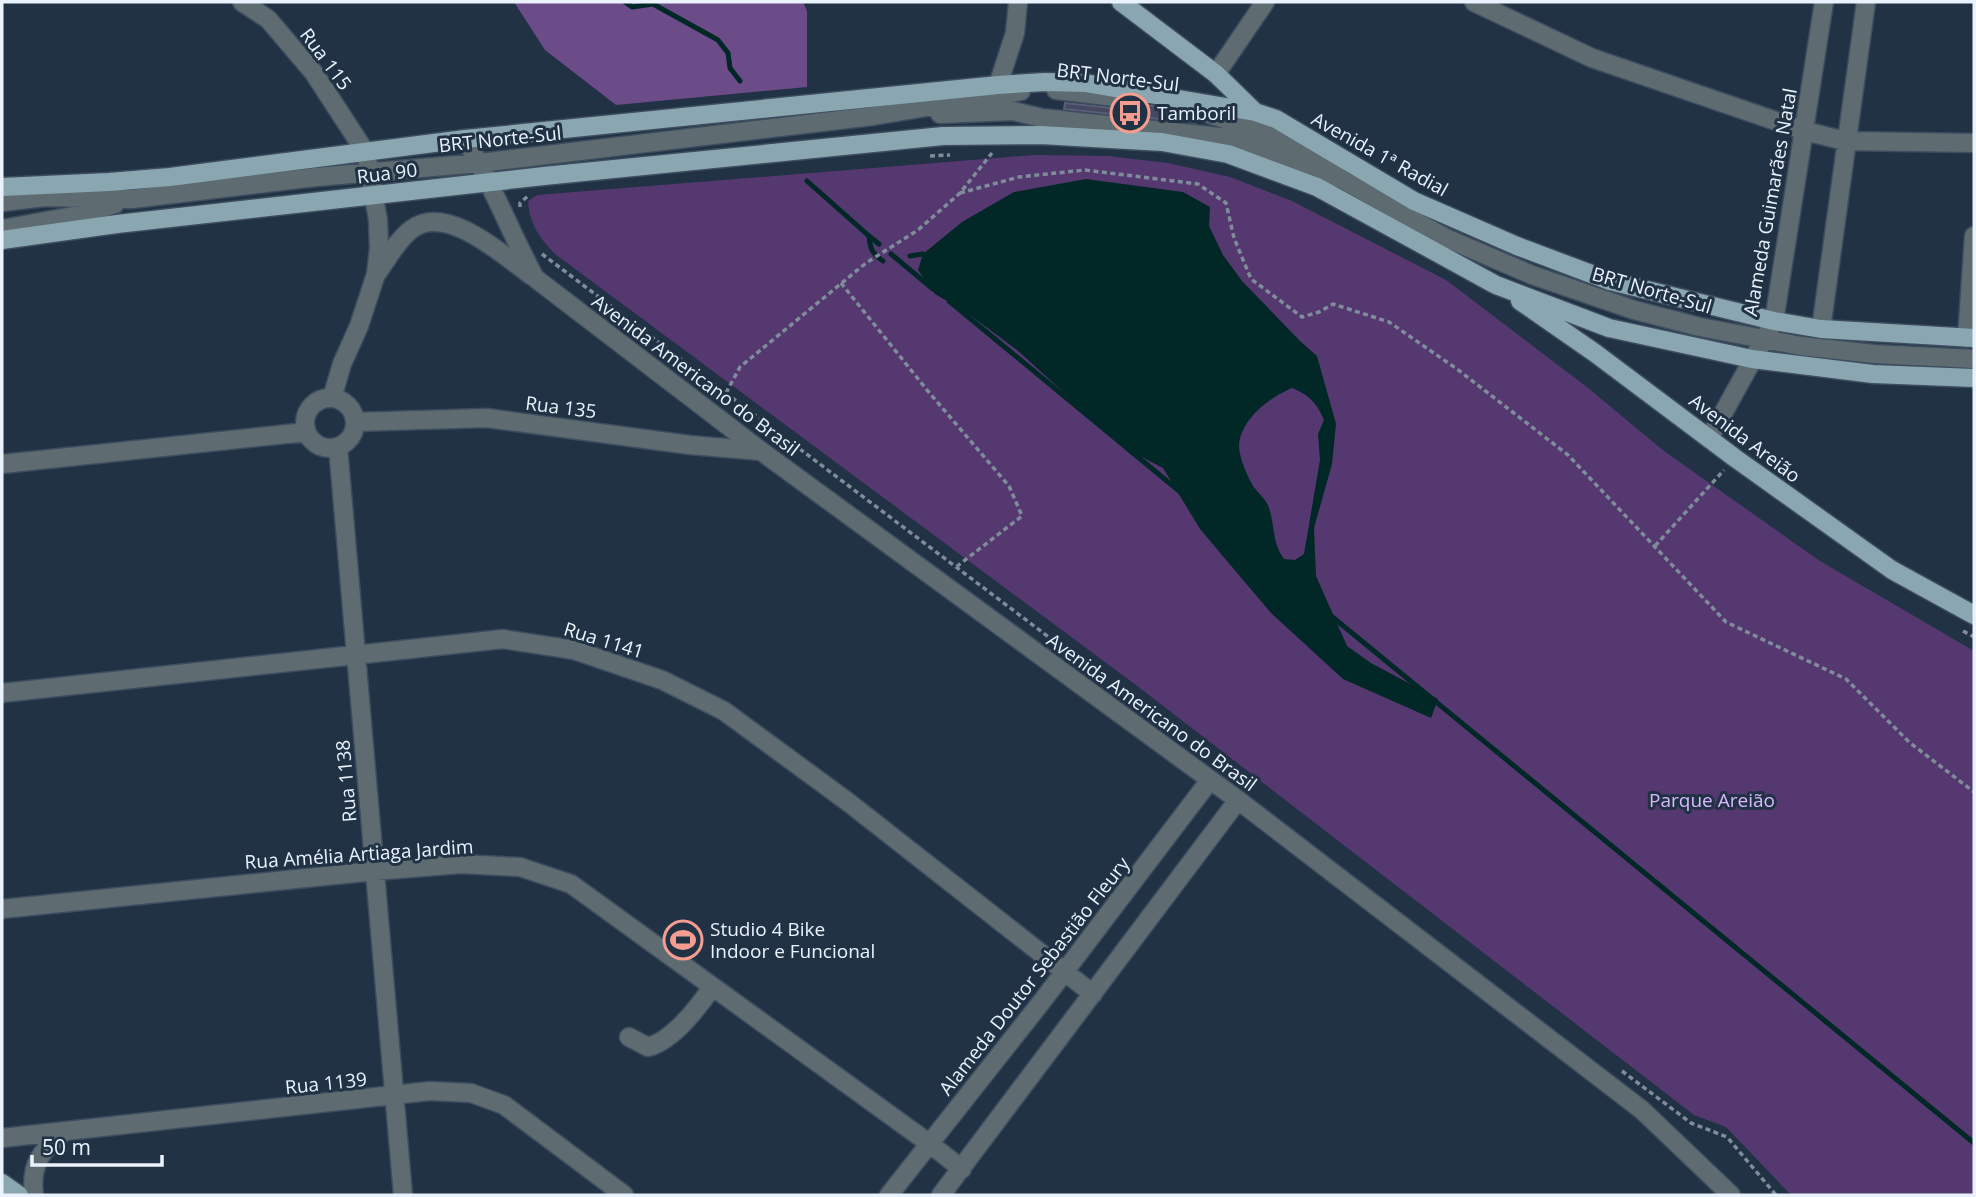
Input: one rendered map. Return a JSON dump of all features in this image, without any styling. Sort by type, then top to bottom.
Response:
[{"type":"main road","points":[[1121,2],[1216,75],[1255,112]]},
{"type":"main road","name":"Avenida 1ª Radial","points":[[753,109],[1045,82],[1085,83],[1255,112],[1276,119],[1414,201],[1517,246],[1609,281],[1774,321],[1821,329],[1970,338]]},
{"type":"main road","name":"Rua 90","points":[[2,187],[158,178],[465,139],[753,109]]},
{"type":"main road","name":"Rua 90","points":[[2,240],[488,182],[778,152],[943,136],[1041,135],[1162,142],[1228,154],[1317,187],[1496,285]]},
{"type":"main road","points":[[1496,285],[1609,328],[1752,359],[1873,374],[1974,378]]},
{"type":"main road","name":"Avenida Areião","points":[[1496,285],[1595,353],[1735,458],[1892,570],[1974,615]]},
{"type":"main road","points":[[2,1183],[19,1195]]},
{"type":"street","name":"Rua 115","points":[[242,2],[268,19],[314,73],[366,153]]},
{"type":"street","points":[[998,85],[1015,33],[1018,2]]},
{"type":"street","points":[[1216,75],[1265,2]]},
{"type":"street","points":[[1474,2],[1592,58],[1805,131],[1845,141],[1974,143]]},
{"type":"street","name":"Alameda Guimarães Natal","points":[[1710,437],[1774,321],[1824,2]]},
{"type":"street","points":[[1821,329],[1866,2]]},
{"type":"street","name":"BRT Norte-Sul","points":[[2,202],[46,197],[132,200],[480,163],[873,116],[1002,93],[1064,90],[1200,109],[1307,152],[1341,179]]},
{"type":"street","name":"BRT Norte-Sul","points":[[873,116],[1013,111],[1042,118],[1230,138],[1341,179],[1446,238],[1532,275],[1634,310],[1700,327],[1763,339],[1874,354],[1974,359]]},
{"type":"street","name":"Avenida Americano do Brasil","points":[[465,139],[480,163],[513,238],[535,278]]},
{"type":"street","points":[[332,397],[376,274],[379,248],[375,195],[366,153]]},
{"type":"street","name":"BRT Norte-Sul","points":[[2,229],[84,214],[132,200]]},
{"type":"street","name":"Avenida Americano do Brasil","points":[[376,274],[412,229],[428,222],[444,222],[460,227],[535,278],[761,451],[1238,800],[1642,1110],[1731,1195]]},
{"type":"street","points":[[1970,338],[1974,236]]},
{"type":"street","points":[[332,397],[349,406],[355,422],[354,430],[346,443],[338,447],[320,446],[313,441],[306,432],[305,420],[309,409],[323,398],[332,397]]},
{"type":"street","name":"Rua 135","points":[[355,422],[487,418],[690,445],[761,451]]},
{"type":"street","points":[[2,464],[306,432]]},
{"type":"street","name":"Rua 1138","points":[[338,447],[403,1195]]},
{"type":"street","name":"Rua 1141","points":[[2,693],[503,639],[574,650],[662,680],[724,712],[848,802],[1093,994]]},
{"type":"street","name":"Alameda Doutor Sebastião Fleury","points":[[889,1195],[1065,971],[1210,780]]},
{"type":"street","points":[[950,1192],[961,1169],[1238,800]]},
{"type":"street","name":"Rua Amélia Artiaga Jardim","points":[[2,909],[460,864],[520,867],[571,884],[961,1169]]},
{"type":"street","points":[[629,1037],[648,1048],[662,1044],[712,987]]},
{"type":"street","name":"Rua 1139","points":[[2,1138],[430,1091],[471,1093],[503,1105],[624,1195]]},
{"type":"street","points":[[34,1195],[36,1165],[44,1148],[64,1132]]},
{"type":"path","points":[[726,393],[740,367],[866,263],[918,230],[960,192],[993,152],[979,153]]},
{"type":"path","points":[[926,157],[952,155]]},
{"type":"path","points":[[960,192],[1020,177],[1085,170],[1199,184],[1226,202],[1234,238],[1251,279],[1302,317],[1333,304],[1390,323],[1457,369],[1568,454],[1727,622],[1846,679],[1909,742],[1974,792]]},
{"type":"path","points":[[520,210],[520,203],[537,190]]},
{"type":"path","points":[[535,246],[551,261],[1090,668]]},
{"type":"path","points":[[841,284],[1009,486],[1022,516],[957,567]]},
{"type":"path","points":[[1655,546],[1726,467]]},
{"type":"path","points":[[1963,630],[1974,637]]},
{"type":"path","points":[[1613,1064],[1691,1123],[1727,1137],[1776,1195]]},
{"type":"green space","name":"Parque Areião","points":[[1035,155],[1108,156],[1168,163],[1230,177],[1292,201],[1446,280],[1588,388],[1664,451],[1820,561],[1974,651],[1974,1195],[1791,1195],[1726,1127],[1694,1115],[1136,685],[555,254],[536,230],[528,201],[537,195]]},
{"type":"shaded area","points":[[514,2],[803,2],[807,11],[807,87],[616,105],[545,50]]},
{"type":"shaded area","points":[[1086,179],[1183,192],[1210,207],[1209,226],[1223,255],[1242,281],[1317,356],[1336,424],[1332,464],[1314,528],[1316,576],[1347,646],[1371,663],[1438,699],[1431,718],[1343,679],[1271,613],[1200,529],[1163,468],[1140,456],[1104,429],[1017,350],[966,312],[935,294],[918,270],[923,254],[962,222],[1014,192]],"holes":[[[1292,388],[1312,400],[1324,420],[1318,434],[1320,460],[1304,554],[1295,560],[1284,559],[1280,553],[1269,508],[1248,477],[1239,445],[1245,426],[1258,410],[1283,392]]]},
{"type":"building","points":[[1065,103],[1131,110],[1142,104],[1180,111],[1183,116],[1196,123],[1064,109]]},
{"type":"waterway","points":[[625,2],[632,7],[653,4],[718,40],[728,53],[730,68],[740,81]]},
{"type":"waterway","points":[[807,181],[869,236],[872,250],[883,261]]},
{"type":"waterway","points":[[869,236],[879,244]]},
{"type":"waterway","points":[[891,254],[933,289]]},
{"type":"waterway","points":[[910,256],[923,254]]},
{"type":"waterway","points":[[949,301],[1179,491]]},
{"type":"waterway","points":[[1330,615],[1974,1143]]},
{"type":"place","name":"Tamboril","points":[[1130,113]]},
{"type":"place","name":"Studio 4 Bike Indoor e Funcional","points":[[683,940]]}]
